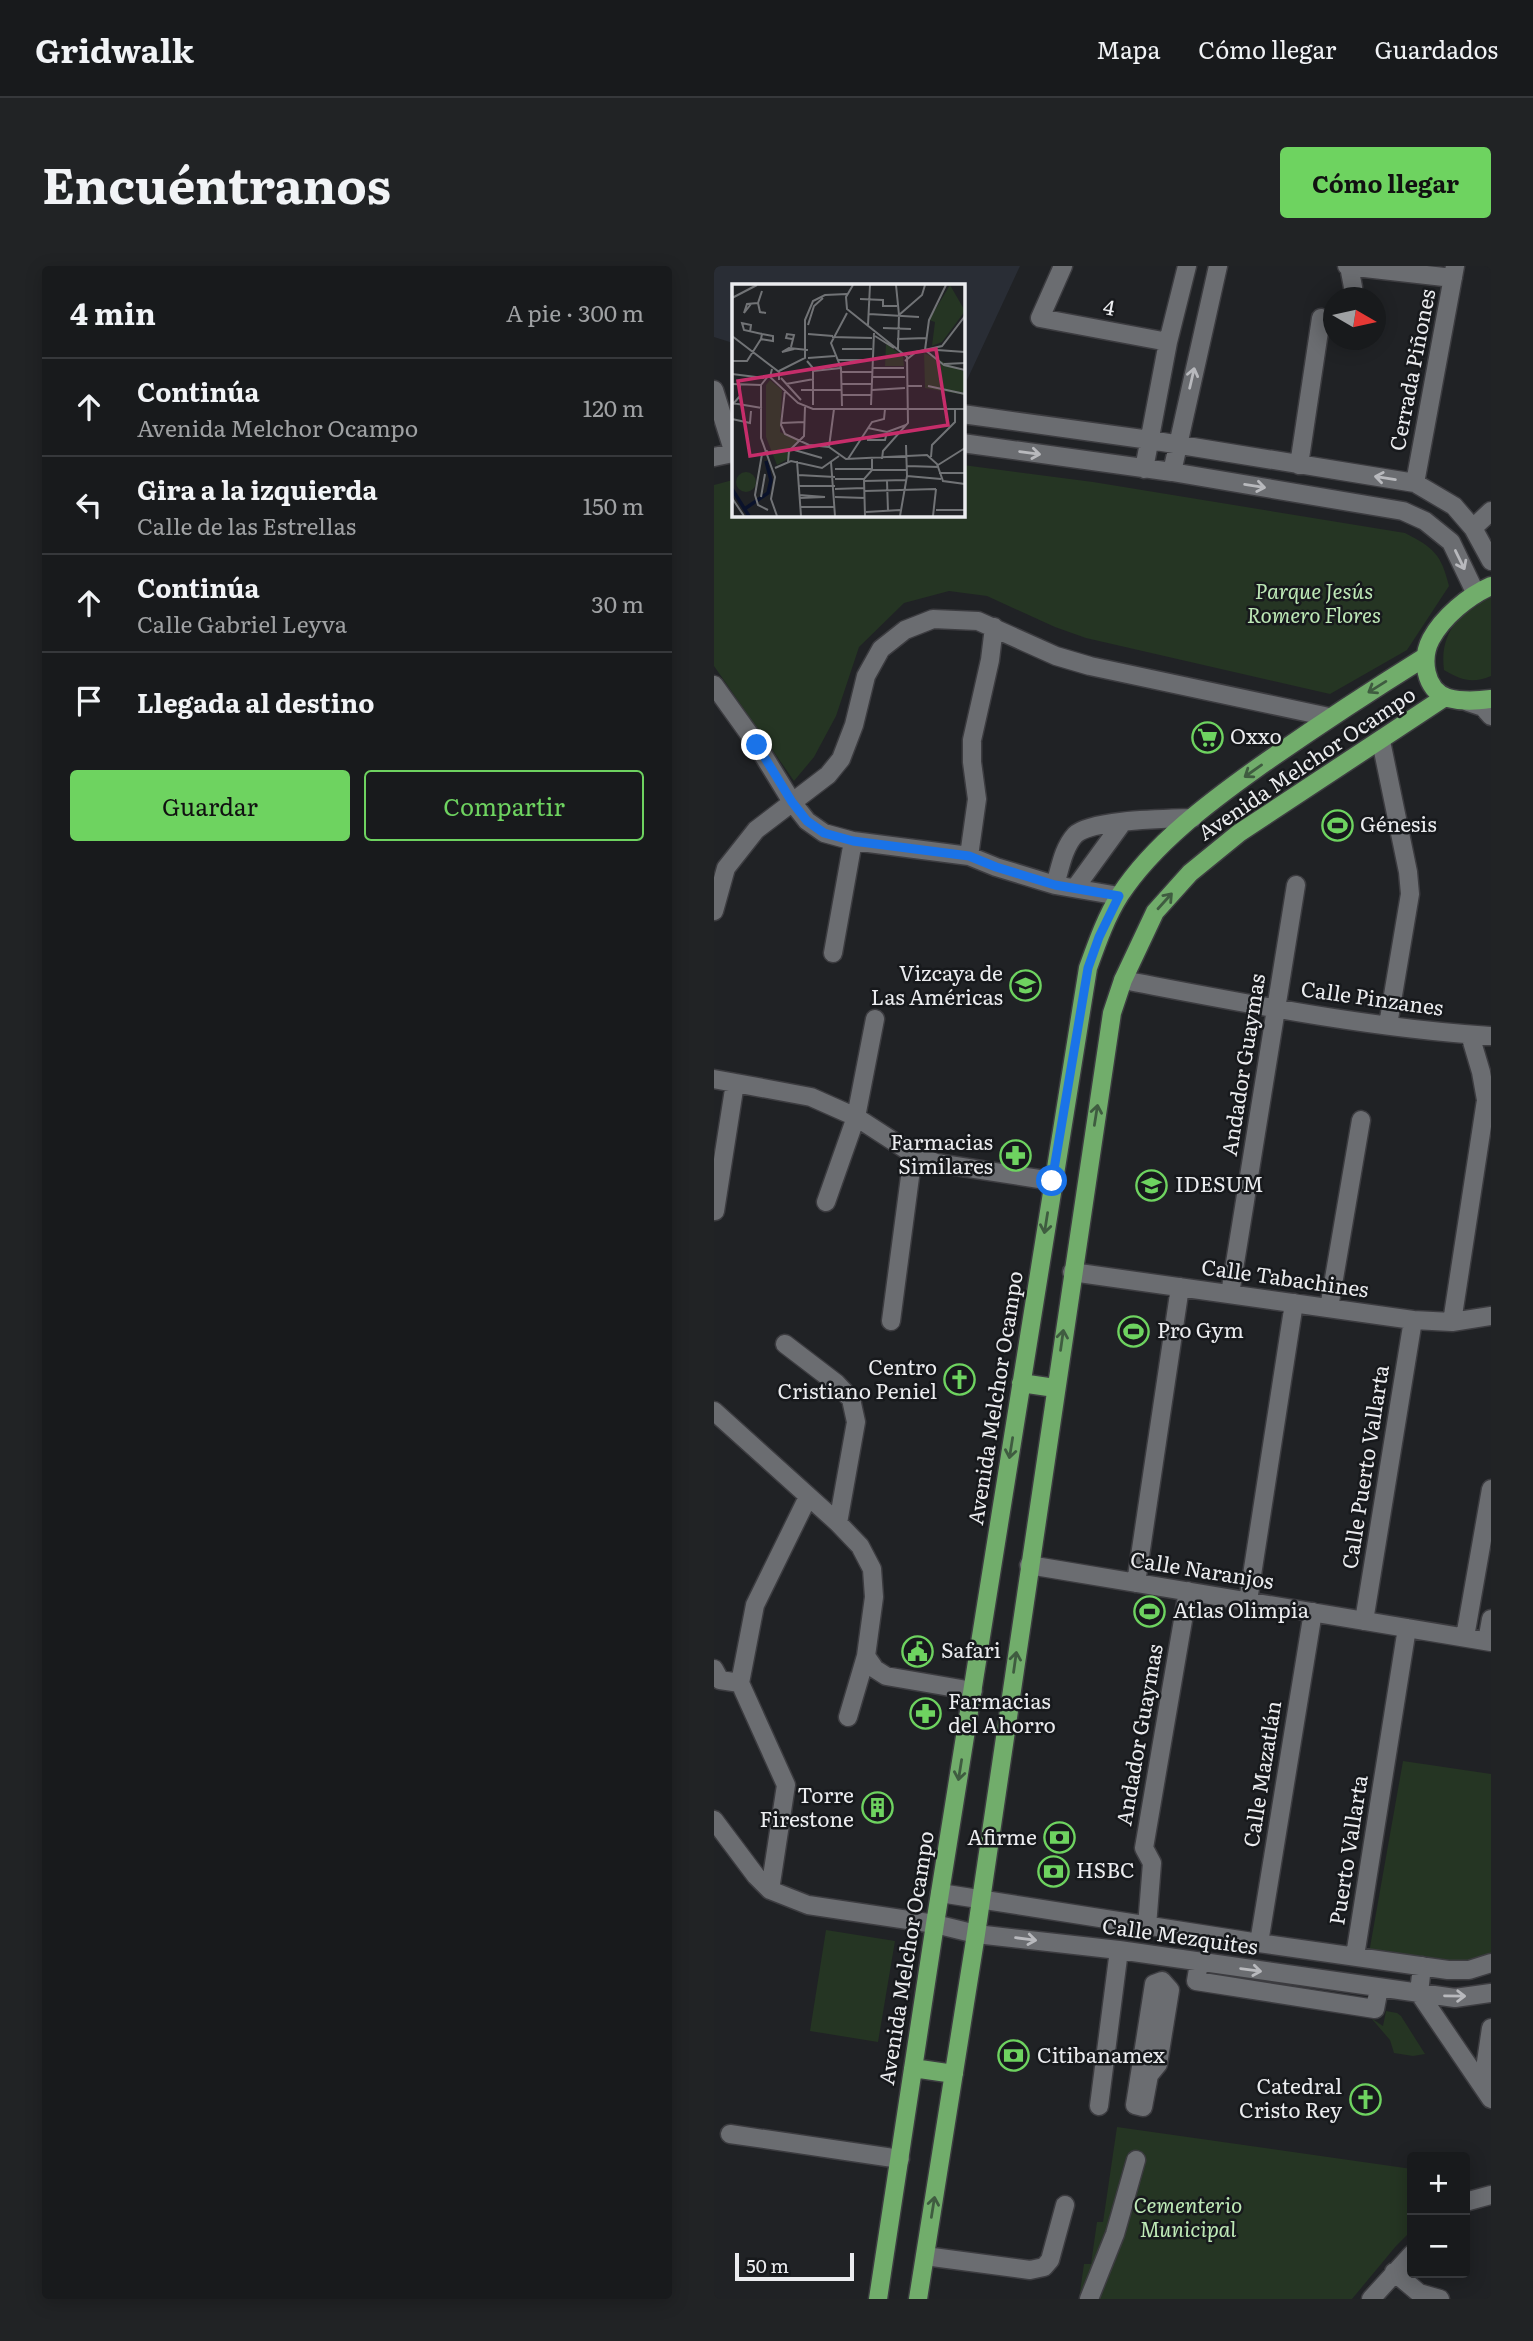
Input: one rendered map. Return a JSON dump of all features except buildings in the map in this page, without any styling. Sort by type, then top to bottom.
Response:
[{"type":"main road","points":[[1484,590],[1443,622],[1431,639],[1425,657],[1425,672],[1434,687],[1445,697],[1468,702],[1491,699]]},
{"type":"main road","name":"Avenida Melchor Ocampo","points":[[878,2299],[934,1924],[1088,968],[1099,937],[1119,896],[1175,831],[1227,789],[1328,717],[1425,657]]},
{"type":"main road","name":"Avenida Melchor Ocampo","points":[[918,2299],[976,1934],[1112,1013],[1123,980],[1155,912],[1190,873],[1239,834],[1445,697]]},
{"type":"main road","points":[[1021,1383],[1055,1388]]},
{"type":"main road","points":[[913,2068],[954,2074]]},
{"type":"street","name":"4","points":[[1063,266],[1040,318],[1168,342]]},
{"type":"street","points":[[1144,469],[1168,342],[1187,266]]},
{"type":"street","points":[[1172,472],[1218,266]]},
{"type":"street","points":[[1353,286],[1348,266],[1454,272]]},
{"type":"street","name":"Cerrada Piñones","points":[[1415,483],[1454,272]]},
{"type":"street","points":[[1299,465],[1321,318]]},
{"type":"street","points":[[714,390],[732,448]]},
{"type":"street","points":[[964,414],[1150,440],[1415,483],[1454,506],[1473,528],[1491,561]]},
{"type":"street","points":[[964,443],[1172,472],[1403,511],[1425,521],[1451,542],[1484,590]]},
{"type":"street","points":[[714,457],[732,451]]},
{"type":"street","points":[[1473,528],[1491,511]]},
{"type":"street","points":[[714,911],[726,868],[756,830],[828,775],[841,759],[854,725],[866,676],[881,649],[905,630],[933,619],[978,621],[1056,656],[1090,666],[1328,717]]},
{"type":"street","points":[[969,856],[977,799],[972,740],[994,627]]},
{"type":"street","points":[[715,689],[757,745],[792,802],[807,821],[824,833],[853,841],[969,856],[1055,885],[1119,896]]},
{"type":"street","points":[[1468,702],[1483,707],[1491,716]]},
{"type":"street","points":[[1381,741],[1408,872],[1410,894],[1388,1025]]},
{"type":"street","points":[[1055,885],[1065,852],[1076,834],[1093,827],[1124,822],[1193,818]]},
{"type":"street","points":[[1075,888],[1124,822]]},
{"type":"street","points":[[833,953],[853,841]]},
{"type":"street","name":"Andador Guaymas","points":[[1230,1294],[1296,884]]},
{"type":"street","name":"Calle Pinzanes","points":[[1123,980],[1277,1009],[1491,1036]]},
{"type":"street","points":[[826,1202],[856,1117],[875,1019]]},
{"type":"street","points":[[1452,1322],[1486,1100],[1482,1072],[1470,1035]]},
{"type":"street","points":[[714,1079],[811,1097],[856,1117],[913,1154],[936,1163],[1052,1181]]},
{"type":"street","points":[[715,1211],[735,1083]]},
{"type":"street","points":[[1329,1308],[1361,1120]]},
{"type":"street","points":[[891,1321],[913,1154]]},
{"type":"street","name":"Calle Tabachines","points":[[1072,1272],[1413,1320],[1452,1322],[1491,1316]]},
{"type":"street","points":[[1136,1583],[1180,1287]]},
{"type":"street","points":[[1248,1601],[1294,1303]]},
{"type":"street","name":"Calle Puerto Vallarta","points":[[1364,1621],[1413,1320]]},
{"type":"street","points":[[785,1344],[836,1383],[851,1399],[856,1422],[838,1523]]},
{"type":"street","points":[[714,1411],[838,1523],[860,1546],[872,1569],[874,1597],[866,1656],[848,1717]]},
{"type":"street","points":[[1465,1637],[1491,1489]]},
{"type":"street","points":[[771,1890],[786,1786],[740,1683],[755,1605],[808,1497]]},
{"type":"street","name":"Calle Naranjos","points":[[1029,1565],[1489,1642]]},
{"type":"street","name":"Andador Guaymas","points":[[1147,1926],[1152,1863],[1144,1847],[1188,1591]]},
{"type":"street","name":"Calle Mazatlán","points":[[1259,1943],[1313,1612]]},
{"type":"street","points":[[1489,1642],[1491,1619]]},
{"type":"street","name":"Puerto Vallarta","points":[[1355,1956],[1407,1628]]},
{"type":"street","points":[[866,1656],[875,1669],[886,1676],[973,1691]]},
{"type":"street","points":[[714,1669],[720,1680],[740,1683]]},
{"type":"street","points":[[714,1821],[771,1890]]},
{"type":"street","points":[[714,1821],[714,1828]]},
{"type":"street","name":"Calle Mezquites","points":[[771,1890],[808,1905],[934,1924],[976,1934],[1119,1950],[1455,1998],[1491,1993]]},
{"type":"street","name":"Calle Mezquites","points":[[940,1893],[1422,1966],[1469,1970],[1491,1963]]},
{"type":"street","points":[[1099,2106],[1119,1950]]},
{"type":"street","points":[[1162,1981],[1166,1958]]},
{"type":"street","points":[[1422,1966],[1419,1993],[1491,2098]]},
{"type":"street","points":[[1162,1981],[1170,1990],[1158,2064],[1149,2075],[1143,2107],[1135,2105],[1154,1984],[1162,1981]]},
{"type":"street","points":[[1491,2028],[1486,2062],[1491,2098]]},
{"type":"street","points":[[730,2134],[900,2159]]},
{"type":"street","points":[[1089,2299],[1115,2234],[1136,2160]]},
{"type":"street","points":[[1470,2201],[1491,2195]]},
{"type":"street","points":[[925,2256],[1030,2270],[1044,2267],[1050,2260],[1065,2205]]},
{"type":"street","points":[[1371,2299],[1407,2259]]},
{"type":"street","points":[[1394,2272],[1419,2293],[1440,2299]]},
{"type":"shaded area","points":[[714,266],[1020,266],[967,380],[964,379],[964,284],[732,284],[732,343],[714,337]]},
{"type":"green space","name":"Parque Jesús Romero Flores","points":[[964,465],[1093,482],[1405,533],[1435,553],[1443,566],[1449,586],[1407,650],[1330,694],[1086,638],[987,596],[949,591],[904,603],[859,647],[836,716],[814,757],[794,781],[714,666],[714,485],[732,480],[732,516],[964,516]]},
{"type":"green space","points":[[1491,594],[1491,676],[1467,680],[1444,670],[1445,644],[1454,624],[1470,608]]},
{"type":"green space","points":[[1403,1761],[1491,1774],[1491,1954],[1472,1963],[1447,1964],[1369,1953]]},
{"type":"green space","points":[[826,1930],[895,1941],[878,2042],[810,2031]]},
{"type":"green space","points":[[1386,2011],[1401,2016],[1425,2054],[1413,2056],[1394,2053],[1390,2040],[1371,2018],[1383,2026]]},
{"type":"green space","name":"Cementerio Municipal","points":[[1117,2127],[1407,2168],[1407,2235],[1352,2299],[1079,2299],[1084,2264],[1091,2264],[1097,2222],[1103,2222]]},
{"type":"place","name":"Oxxo","points":[[1207,737]]},
{"type":"place","name":"Génesis","points":[[1337,825]]},
{"type":"place","name":"Vizcaya de Las Américas","points":[[1026,986]]},
{"type":"place","name":"Farmacias Similares","points":[[1016,1155]]},
{"type":"place","name":"IDESUM","points":[[1152,1185]]},
{"type":"place","name":"Pro Gym","points":[[1134,1331]]},
{"type":"place","name":"Centro Cristiano Peniel","points":[[960,1380]]},
{"type":"place","name":"Atlas Olimpia","points":[[1150,1611]]},
{"type":"place","name":"Safari","points":[[918,1651]]},
{"type":"place","name":"Farmacias del Ahorro","points":[[925,1714]]},
{"type":"place","name":"Torre Firestone","points":[[877,1808]]},
{"type":"place","name":"Afirme","points":[[1060,1838]]},
{"type":"place","name":"HSBC","points":[[1053,1871]]},
{"type":"place","name":"Citibanamex","points":[[1014,2056]]},
{"type":"place","name":"Catedral Cristo Rey","points":[[1365,2099]]},
{"type":"route","points":[[757,745],[792,802],[807,821],[824,833],[853,841],[969,856],[1055,885],[1119,896],[1099,937],[1088,968],[1052,1181]]}]
